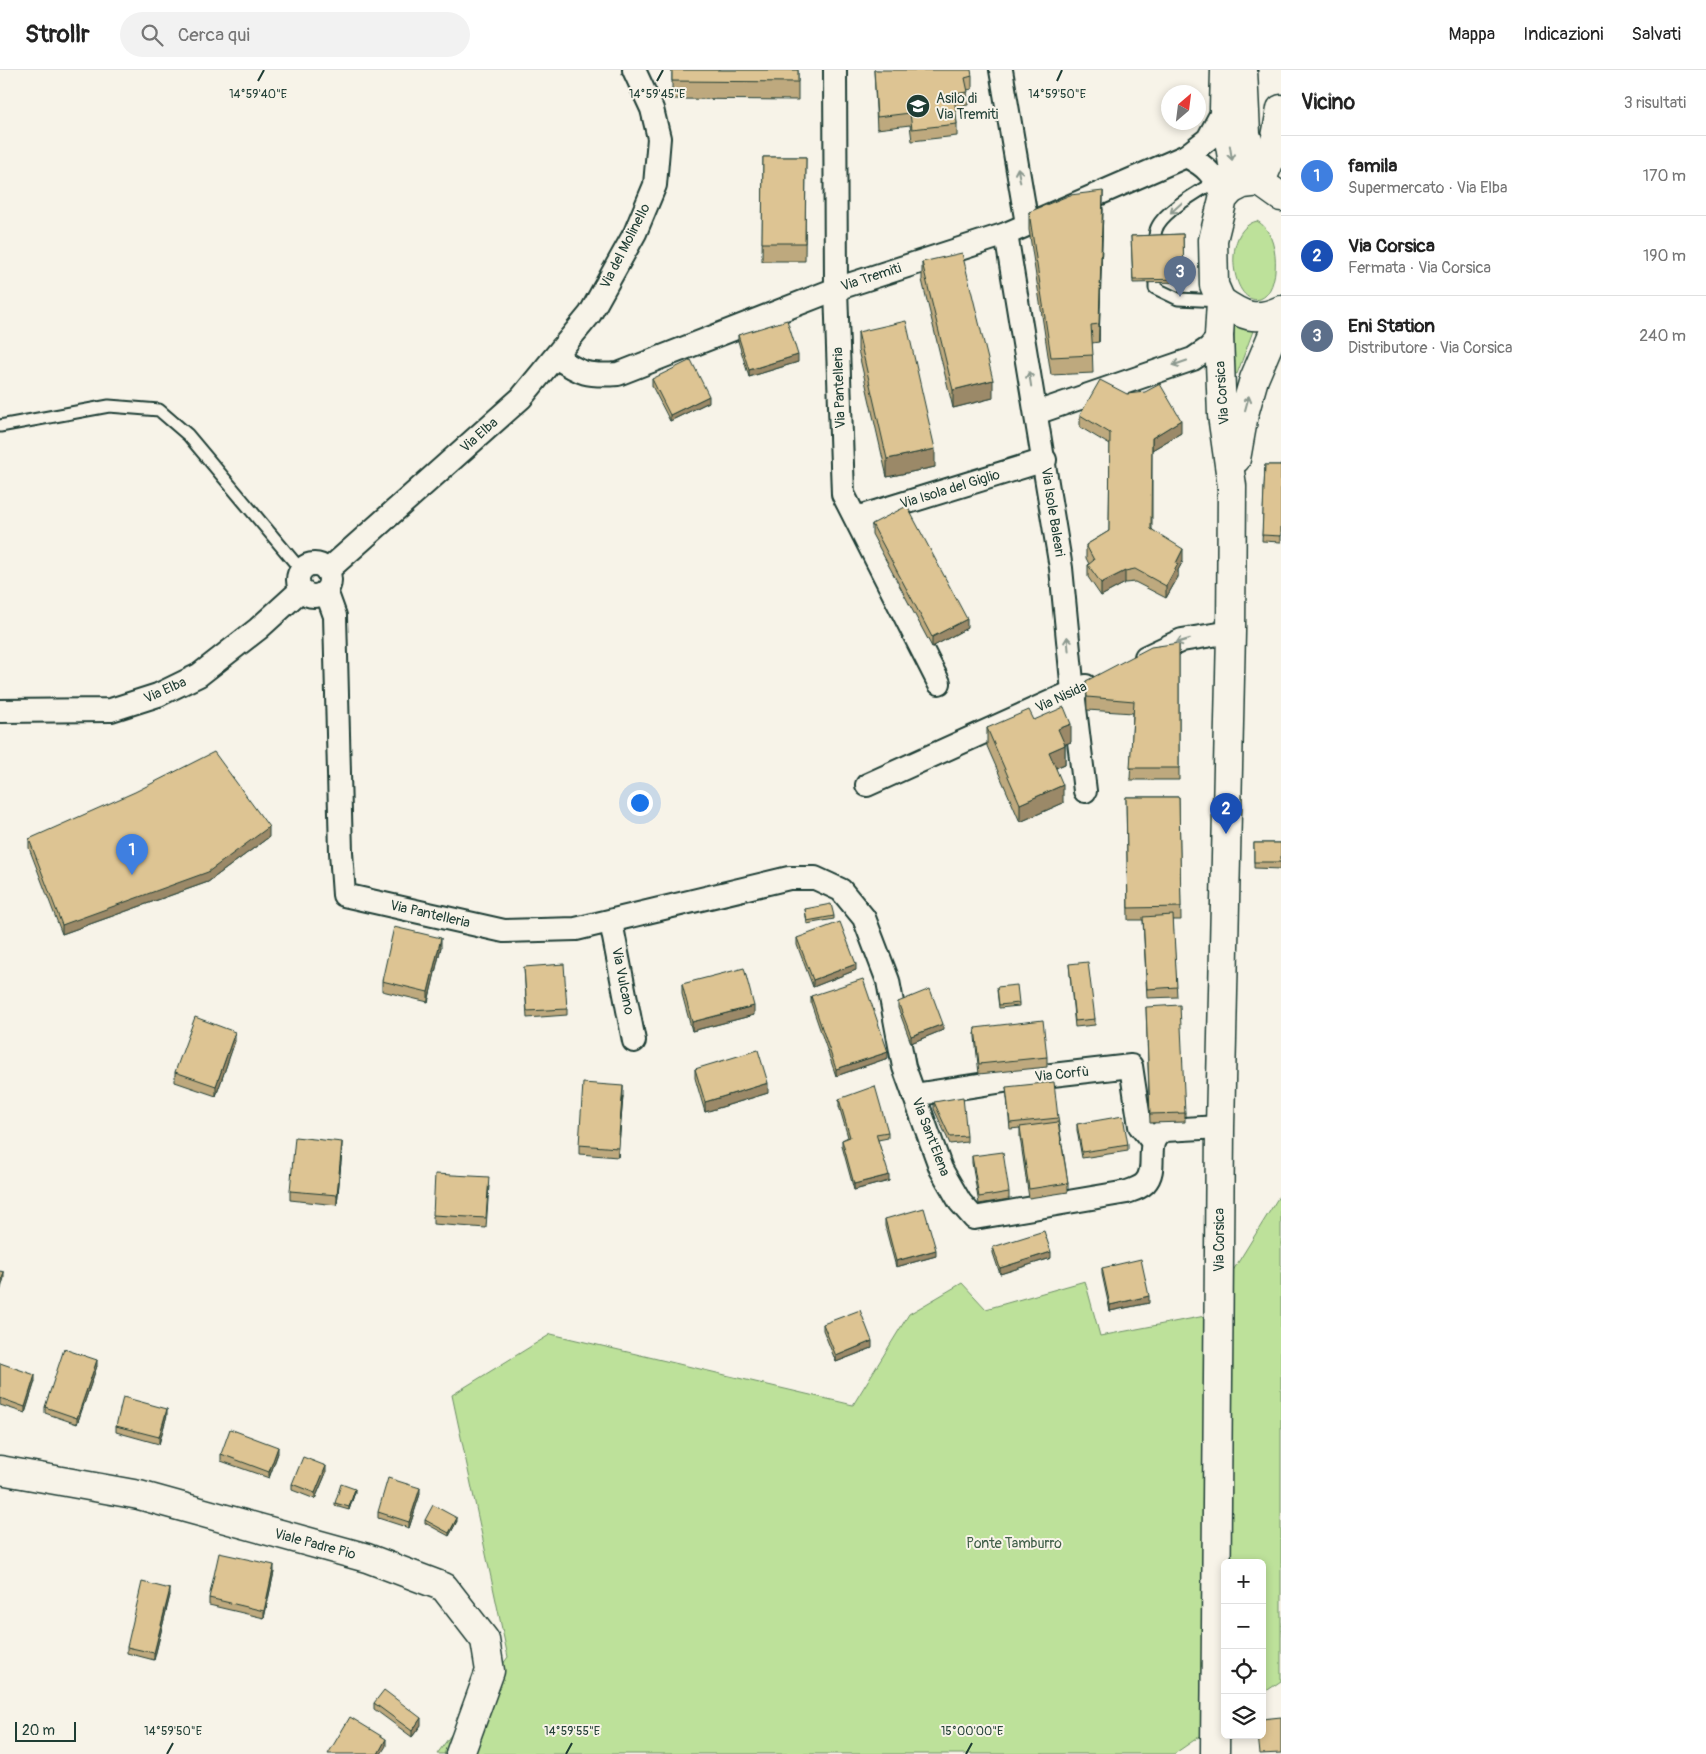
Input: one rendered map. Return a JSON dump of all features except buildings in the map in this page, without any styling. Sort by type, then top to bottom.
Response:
[{"type":"main road","name":"Via Corsica","points":[[1215,1748],[1219,1188],[1231,632],[1232,486],[1222,415],[1218,336],[1221,301],[1214,285],[1213,240],[1223,190],[1234,170],[1224,109],[1225,70]]},
{"type":"main road","points":[[1243,70],[1246,134],[1271,189]]},
{"type":"main road","points":[[1246,134],[1254,140],[1263,141],[1272,137],[1279,119]]},
{"type":"main road","points":[[1271,189],[1271,162],[1277,142],[1279,119]]},
{"type":"main road","points":[[1223,190],[1243,184],[1271,189]]},
{"type":"main road","points":[[1221,301],[1235,310],[1254,318],[1268,316],[1281,310]]},
{"type":"main road","name":"Via Corsica","points":[[1232,486],[1244,414],[1254,379],[1281,315]]},
{"type":"main road","name":"Viale Padre Pio","points":[[0,1470],[139,1496],[368,1558],[444,1587],[485,1640],[490,1671],[460,1754]]},
{"type":"street","name":"Via del Molinello","points":[[539,378],[590,314],[635,233],[655,185],[659,138],[652,109],[634,70]]},
{"type":"street","name":"Via Pantelleria","points":[[835,70],[836,288],[843,494],[939,683]]},
{"type":"street","points":[[1001,70],[1027,224]]},
{"type":"street","name":"Via Tremiti","points":[[556,357],[575,370],[592,376],[618,374],[836,288],[1006,234],[1186,156],[1208,139],[1224,109]]},
{"type":"street","points":[[1186,156],[1204,165],[1223,190]]},
{"type":"street","name":"Via Isole Baleari","points":[[1006,234],[1045,460],[1061,568],[1085,792]]},
{"type":"street","points":[[1036,413],[1193,359],[1209,348],[1218,336]]},
{"type":"street","name":"Via Elba","points":[[327,581],[539,378]]},
{"type":"street","name":"Via Isola del Giglio","points":[[856,518],[1045,460]]},
{"type":"street","points":[[301,580],[314,597],[327,581]]},
{"type":"street","name":"Via Elba","points":[[0,711],[111,710],[158,695],[199,674],[258,629],[301,580]]},
{"type":"street","name":"Via Pantelleria","points":[[327,581],[336,616],[341,852],[344,895],[504,931],[576,929],[789,878],[815,878]]},
{"type":"street","name":"Via Nisida","points":[[867,785],[1073,692],[1182,640],[1231,632]]},
{"type":"street","name":"Via Sant'Elena","points":[[815,878],[840,890],[864,918],[888,981],[904,1067],[941,1169],[960,1202],[974,1218],[1133,1190],[1146,1182],[1150,1172],[1152,1141]]},
{"type":"street","name":"Via Vulcano","points":[[611,922],[634,1041]]},
{"type":"street","name":"Via Corfù","points":[[914,1095],[1017,1079],[1131,1066],[1140,1126],[1152,1141]]},
{"type":"street","points":[[1152,1141],[1158,1133],[1165,1130],[1220,1127]]},
{"type":"lane","points":[[1221,301],[1178,299],[1155,288],[1156,229],[1185,200],[1223,190]]},
{"type":"lane","points":[[0,426],[109,406],[159,410],[188,435],[301,580]]},
{"type":"green space","points":[[1257,221],[1271,237],[1275,262],[1272,286],[1267,294],[1260,299],[1250,298],[1243,291],[1237,280],[1234,266],[1234,252],[1238,238],[1245,227]]},
{"type":"green space","points":[[1234,325],[1253,331],[1237,374],[1235,373]]},
{"type":"green space","name":"Ponte Tamburro","points":[[1281,1193],[1281,1681],[1266,1691],[1266,1559],[1221,1559],[1221,1722],[1174,1754],[437,1754],[508,1657],[452,1395],[551,1334],[853,1405],[909,1314],[962,1283],[986,1309],[1085,1281],[1100,1336],[1205,1316]]},
{"type":"place","name":"Asilo di Via Tremiti","points":[[918,106]]},
{"type":"place","name":"Eni Station","points":[[1180,297]]},
{"type":"place","name":"Via Corsica","points":[[1226,834]]},
{"type":"place","name":"famila","points":[[132,875]]}]
